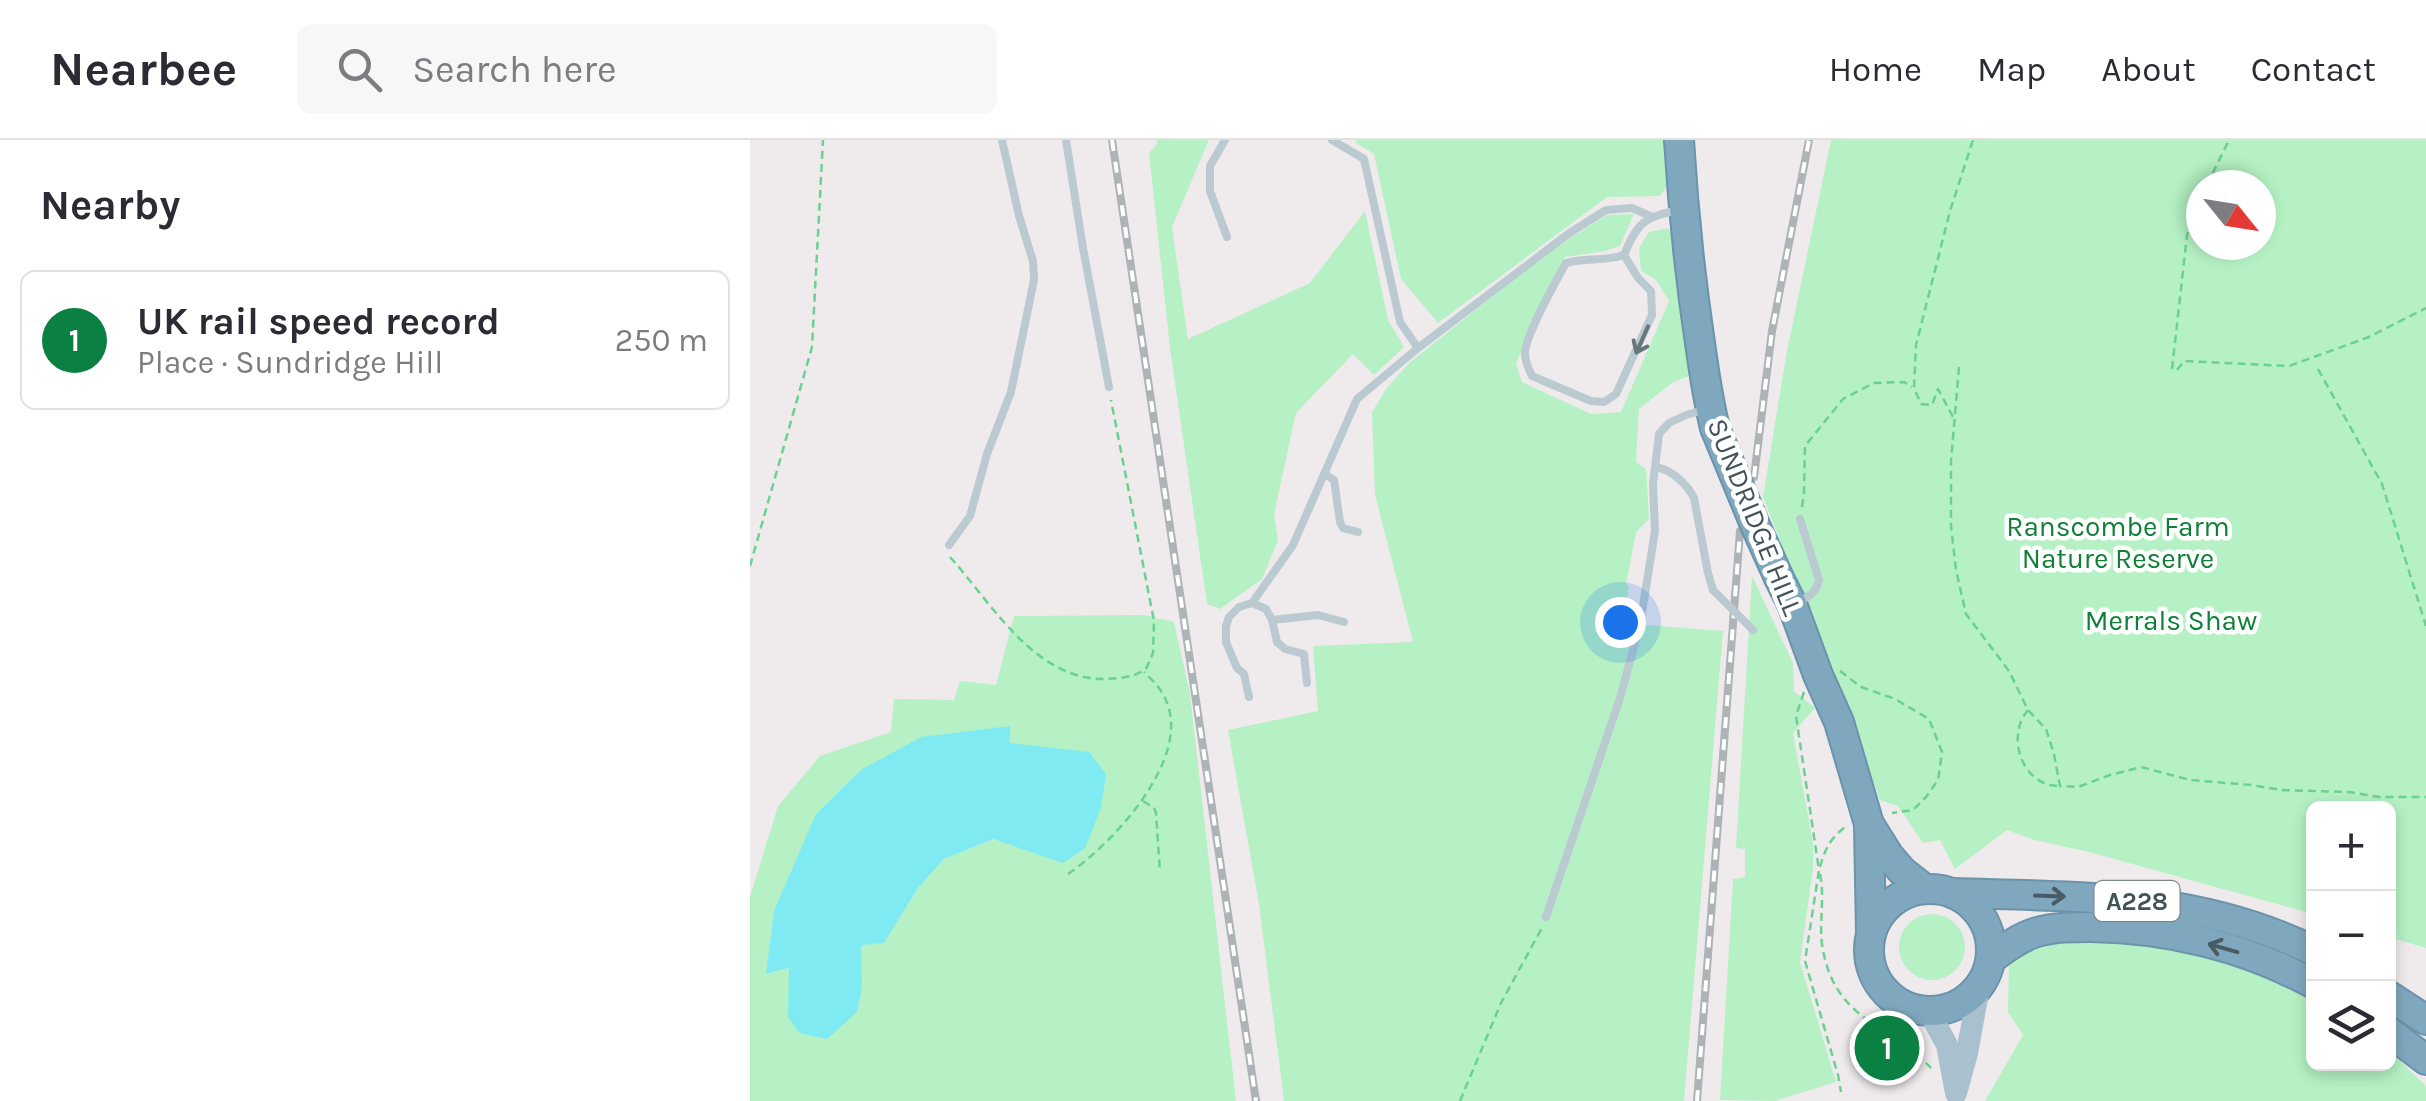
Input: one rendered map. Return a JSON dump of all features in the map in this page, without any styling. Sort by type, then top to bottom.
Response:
[{"type":"highway","name":"SUNDRIDGE HILL","points":[[1679,140],[1684,209],[1713,418],[1839,722],[1870,821],[1888,856],[1902,871],[1939,891]]},
{"type":"highway","name":"SUNDRIDGE HILL","points":[[1870,821],[1871,933]]},
{"type":"highway","points":[[1939,891],[1970,904],[1983,919],[1990,938],[1987,974],[1965,1001],[1948,1010],[1910,1009],[1880,987],[1868,952],[1871,933],[1891,902],[1907,893],[1939,891]]},
{"type":"highway","name":"A228","points":[[1939,891],[2153,902],[2234,919],[2306,948]]},
{"type":"highway","name":"A228","points":[[1991,959],[2036,932],[2068,927],[2137,930],[2246,954],[2307,981]]},
{"type":"highway","points":[[2396,1000],[2426,1020]]},
{"type":"highway","points":[[2396,1038],[2426,1060]]},
{"type":"main road","points":[[1956,1098],[1979,987]]},
{"type":"main road","points":[[1929,1012],[1947,1045],[1956,1098]]},
{"type":"lane","points":[[949,545],[970,516],[1011,392],[1034,280],[1033,259],[1018,216],[1002,140]]},
{"type":"lane","points":[[1066,140],[1109,386]]},
{"type":"lane","points":[[1225,140],[1210,166],[1210,191],[1227,236]]},
{"type":"lane","points":[[1332,140],[1364,160],[1400,322],[1418,348]]},
{"type":"lane","points":[[1249,697],[1244,674],[1230,657],[1226,626],[1234,610],[1252,602],[1293,545],[1357,399],[1568,234],[1606,210],[1632,208],[1650,216]]},
{"type":"lane","points":[[1624,254],[1635,275],[1650,289],[1654,308],[1616,394],[1606,401],[1593,402],[1528,372],[1525,354],[1529,338],[1566,262],[1579,258],[1611,260],[1624,254],[1632,235],[1650,216],[1684,209]]},
{"type":"lane","points":[[1546,918],[1632,657],[1653,546],[1658,438],[1662,429],[1683,416],[1713,418]]},
{"type":"lane","points":[[1656,467],[1668,471],[1692,493],[1713,590],[1753,630]]},
{"type":"lane","points":[[1324,474],[1334,480],[1340,522],[1344,528],[1358,532]]},
{"type":"lane","points":[[1792,604],[1811,596],[1819,580],[1800,519]]},
{"type":"lane","points":[[1252,602],[1266,610],[1277,642],[1284,649],[1304,654],[1307,683]]},
{"type":"lane","points":[[1272,620],[1318,615],[1344,622]]},
{"type":"path","points":[[750,566],[812,347],[823,140]]},
{"type":"path","points":[[1954,419],[1938,389],[1932,405],[1921,404],[1914,388],[1914,369],[1920,326],[1973,140]]},
{"type":"path","points":[[2214,170],[2229,140]]},
{"type":"path","points":[[2186,245],[2174,369],[2184,361],[2290,366],[2369,337],[2426,308]]},
{"type":"path","points":[[1959,367],[1951,526],[1966,614],[2009,671],[2028,710],[2046,729],[2060,786]]},
{"type":"path","points":[[2318,369],[2382,484],[2426,626]]},
{"type":"path","points":[[1800,519],[1805,446],[1843,399],[1874,383],[1904,382],[1914,388]]},
{"type":"path","points":[[949,545],[944,550],[986,602],[1026,644],[1063,671],[1080,678],[1120,678],[1143,671],[1153,654],[1154,621],[1109,386]]},
{"type":"path","points":[[1838,670],[1861,687],[1895,699],[1929,719],[1942,752],[1938,780],[1913,810],[1834,834],[1818,870],[1805,961],[1841,1092]]},
{"type":"path","points":[[1068,874],[1126,822],[1166,758],[1171,721],[1166,698],[1143,671]]},
{"type":"path","points":[[1804,691],[1796,716],[1823,888],[1822,941],[1827,968],[1853,1010],[1916,1054],[1938,1076]]},
{"type":"path","points":[[2028,710],[2022,715],[2018,742],[2026,770],[2048,786],[2078,787],[2141,767],[2190,780],[2281,790],[2349,792],[2379,798],[2426,797]]},
{"type":"path","points":[[1141,799],[1156,813],[1160,872]]},
{"type":"path","points":[[1460,1101],[1498,1010],[1546,918]]},
{"type":"green space","points":[[1157,140],[1209,140],[1172,227],[1188,339],[1310,283],[1365,211],[1388,320],[1404,347],[1374,375],[1353,354],[1296,413],[1274,514],[1278,541],[1262,579],[1220,609],[1207,604],[1170,348],[1149,153]]},
{"type":"green space","points":[[1357,140],[1664,140],[1669,183],[1660,196],[1607,197],[1438,323],[1401,279],[1374,154]]},
{"type":"green space","name":"Merrals Shaw","points":[[1831,140],[2426,140],[2426,948],[2396,939],[2396,801],[2306,801],[2306,912],[2007,830],[1955,869],[1940,840],[1923,843],[1898,806],[1880,800],[1763,497],[1787,351]]},
{"type":"green space","points":[[1634,214],[1620,246],[1565,257],[1516,363],[1522,382],[1591,414],[1621,412],[1669,301],[1656,280],[1641,271],[1639,248],[1649,232],[1668,228],[1674,239],[1691,375],[1672,383],[1639,409],[1636,462],[1646,469],[1649,519],[1636,532],[1626,604],[1636,616],[1635,624],[1723,631],[1684,1101],[1284,1101],[1259,904],[1228,730],[1318,711],[1313,646],[1413,642],[1375,495],[1372,412],[1408,364],[1547,253],[1607,215]]},
{"type":"green space","points":[[1752,576],[1793,663],[1794,691],[1815,708],[1793,733],[1813,843],[1800,962],[1836,1082],[1775,1101],[1720,1100],[1733,879],[1745,877],[1745,849],[1736,848]]},
{"type":"green space","points":[[1144,615],[1174,622],[1190,694],[1236,1101],[750,1101],[750,897],[778,806],[820,756],[891,732],[894,699],[954,700],[960,681],[996,685],[1014,616]],"holes":[[[1009,726],[1009,743],[1062,862],[993,839],[944,859],[918,888],[884,943],[860,944],[862,987],[789,968],[767,974]]]},
{"type":"green space","points":[[1932,914],[1945,916],[1955,924],[1963,934],[1963,960],[1955,970],[1945,978],[1932,980],[1919,978],[1909,970],[1901,960],[1899,947],[1901,934],[1909,924],[1919,916]]},
{"type":"green space","points":[[2091,935],[2206,953],[2306,995],[2306,1071],[2396,1071],[2396,1057],[2426,1086],[2426,1101],[1985,1101],[2023,1035],[2008,1012],[2009,957],[2038,942]]},
{"type":"water","points":[[1010,726],[1010,743],[1089,752],[1106,774],[1101,808],[1085,848],[1063,863],[993,839],[944,859],[918,888],[884,943],[861,945],[862,987],[857,1012],[827,1039],[799,1033],[788,1016],[789,968],[766,974],[774,911],[816,814],[861,770],[921,737]]},
{"type":"railway","points":[[1112,140],[1256,1101]]},
{"type":"railway","points":[[1754,477],[1772,331],[1809,140]]},
{"type":"railway","points":[[1697,1101],[1740,531]]},
{"type":"place","name":"UK rail speed record","points":[[1887,1048]]},
{"type":"park label","name":"Ranscombe Farm Nature Reserve","points":[[2118,542]]}]
